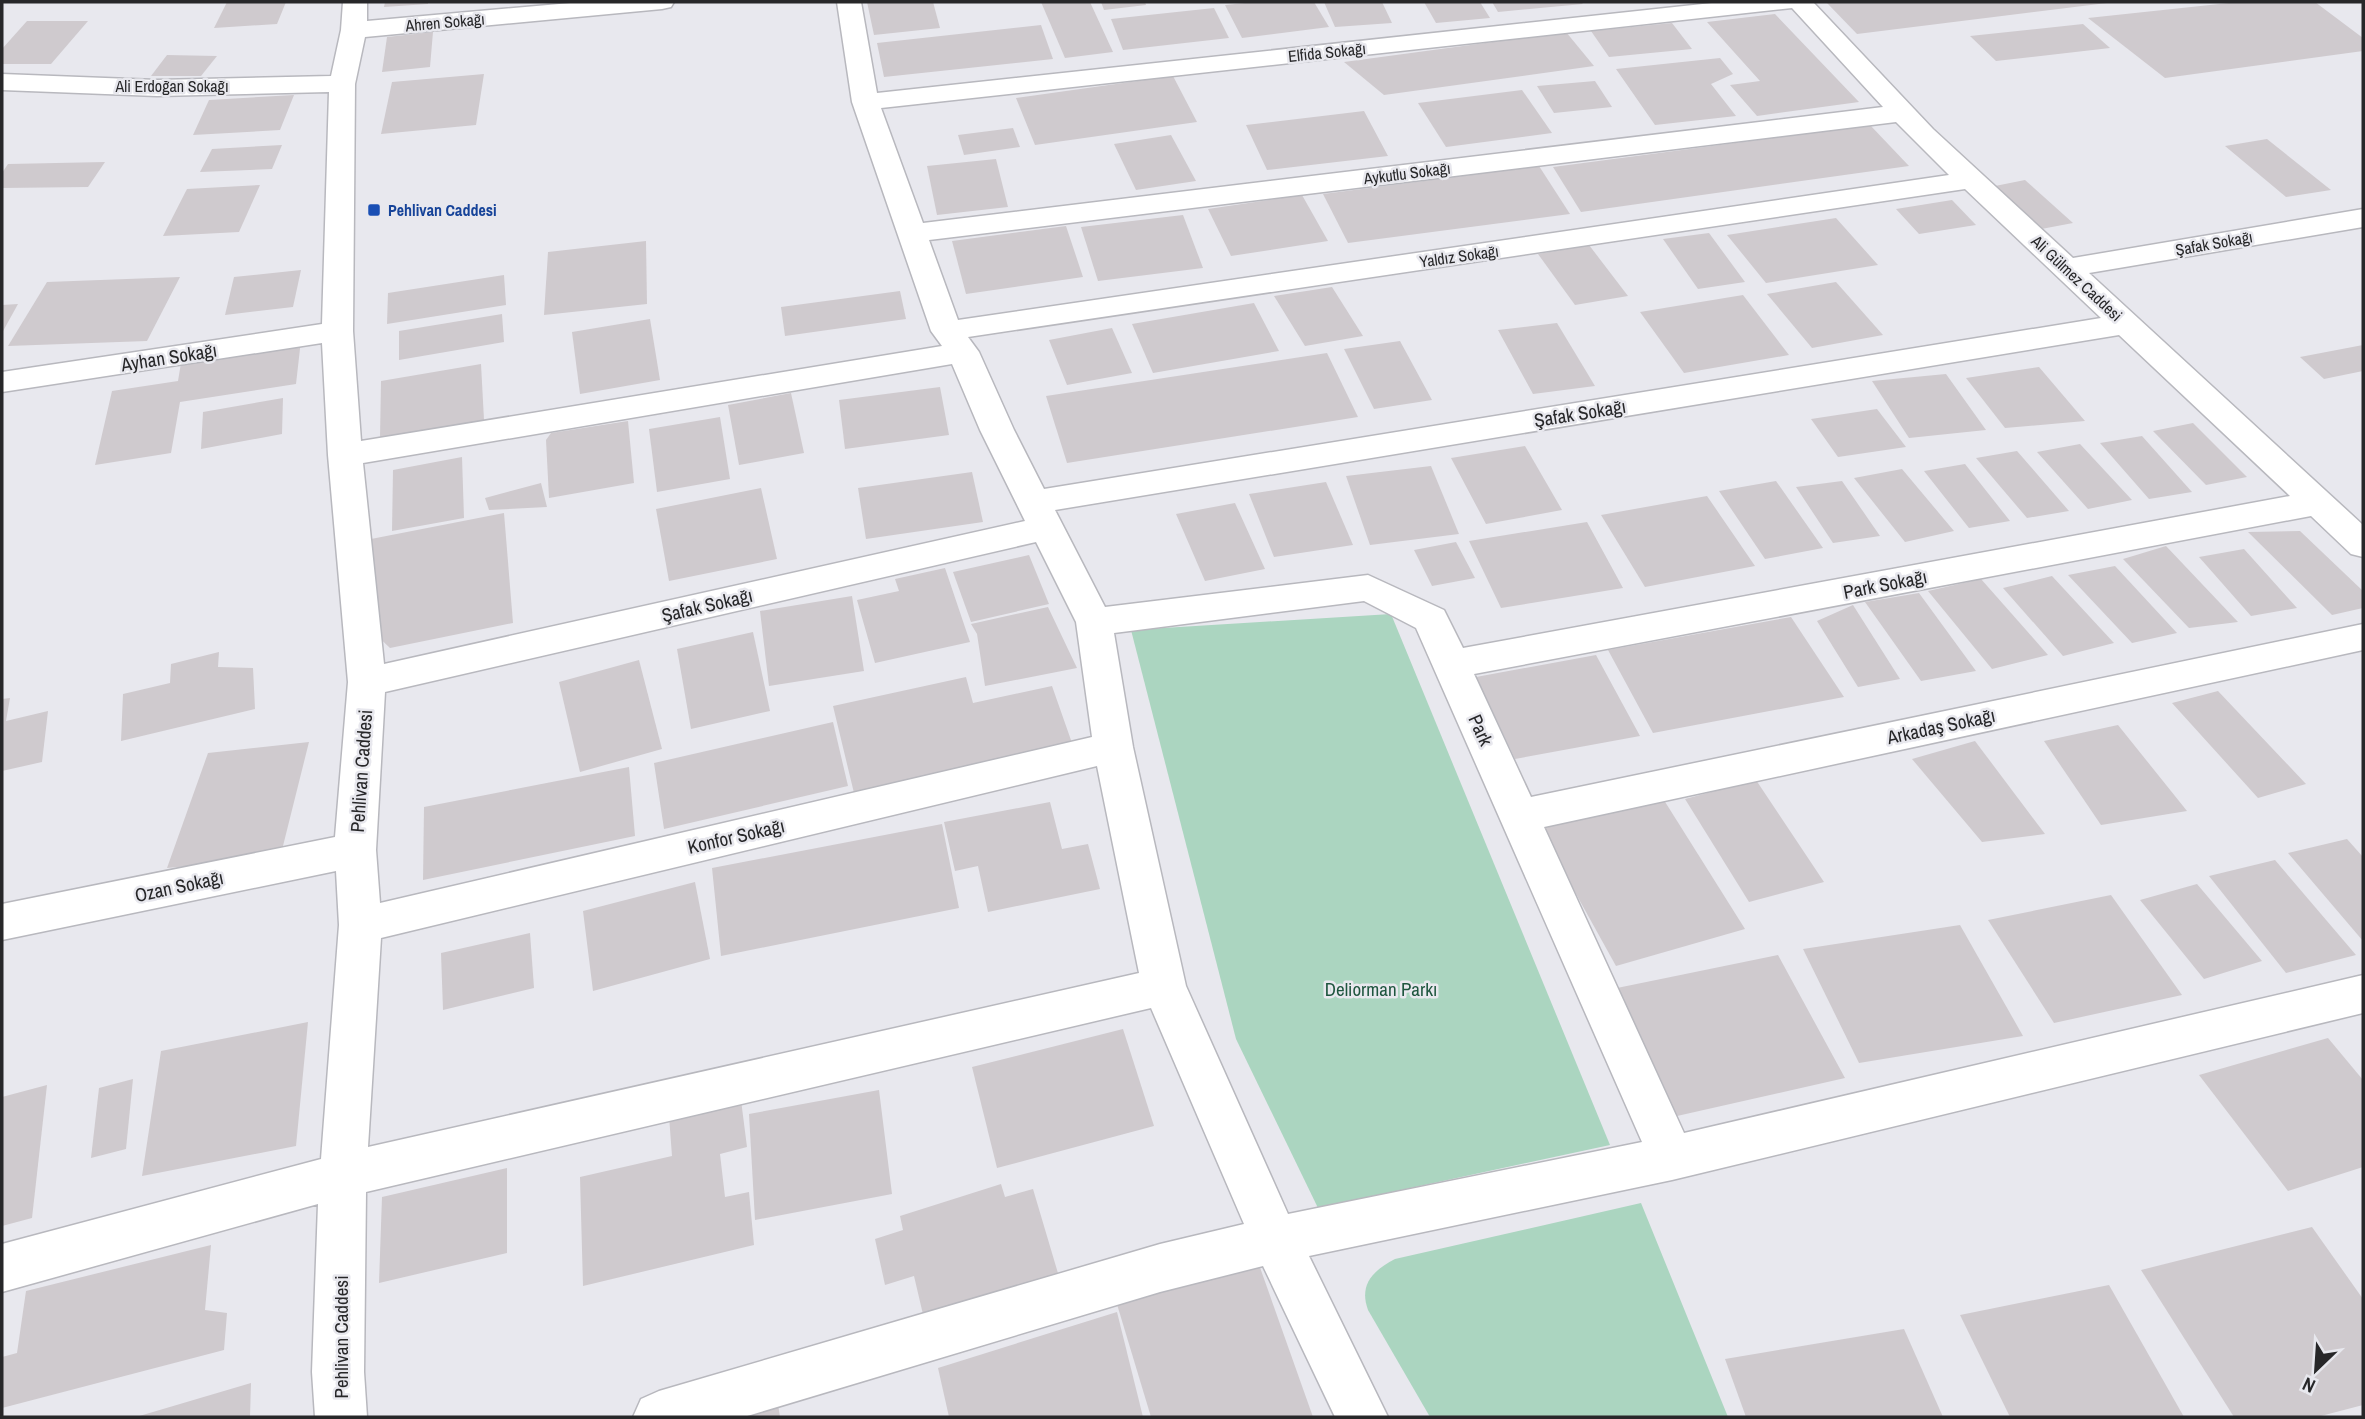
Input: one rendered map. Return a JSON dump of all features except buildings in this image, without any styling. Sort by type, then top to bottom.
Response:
[{"type":"street","name":"Pehlivan Caddesi","points":[[341,1417],[338,1372],[343,1175],[360,925],[355,850],[368,682],[345,455],[337,331],[342,84],[354,30],[355,2]]},
{"type":"street","name":"Ahren Sokağı","points":[[354,30],[662,2]]},
{"type":"street","points":[[849,2],[865,102],[955,342],[1094,622],[1113,747],[1164,986],[1275,1240],[1362,1417]]},
{"type":"street","name":"Elfida Sokağı","points":[[865,102],[1788,2]]},
{"type":"street","name":"Ali Gülmez Caddesi","points":[[1800,2],[1902,113],[1971,180],[2363,545]]},
{"type":"street","name":"Ali Erdoğan Sokağı","points":[[2,82],[157,88],[342,84]]},
{"type":"street","name":"Aykutlu Sokağı","points":[[913,233],[1902,113]]},
{"type":"street","name":"Yaldız Sokağı","points":[[345,455],[955,342],[1971,180]]},
{"type":"street","name":"Şafak Sokağı","points":[[2065,268],[2363,218]]},
{"type":"street","name":"Şafak Sokağı","points":[[368,682],[1041,515],[2126,324]]},
{"type":"street","name":"Ayhan Sokağı","points":[[2,382],[337,331]]},
{"type":"street","name":"Park Sokağı","points":[[1452,664],[2318,503]]},
{"type":"street","name":"Park","points":[[1094,622],[1368,588],[1431,619],[1672,1158]]},
{"type":"street","name":"Arkadaş Sokağı","points":[[1520,816],[2363,637]]},
{"type":"street","name":"Konfor Sokağı","points":[[360,925],[1113,747]]},
{"type":"street","name":"Ozan Sokağı","points":[[2,922],[355,850]]},
{"type":"street","points":[[2,1268],[343,1175],[1164,986]]},
{"type":"street","points":[[659,1417],[1160,1268],[1275,1240],[1672,1158],[2363,994]]},
{"type":"green space","name":"Deliorman Parkı","points":[[1391,614],[1610,1145],[1318,1208],[1236,1039],[1131,630]]},
{"type":"green space","points":[[1641,1203],[1728,1417],[1430,1417],[1368,1310],[1365,1293],[1374,1274],[1395,1259]]},
{"type":"place","name":"Pehlivan Caddesi","points":[[374,210]]}]
